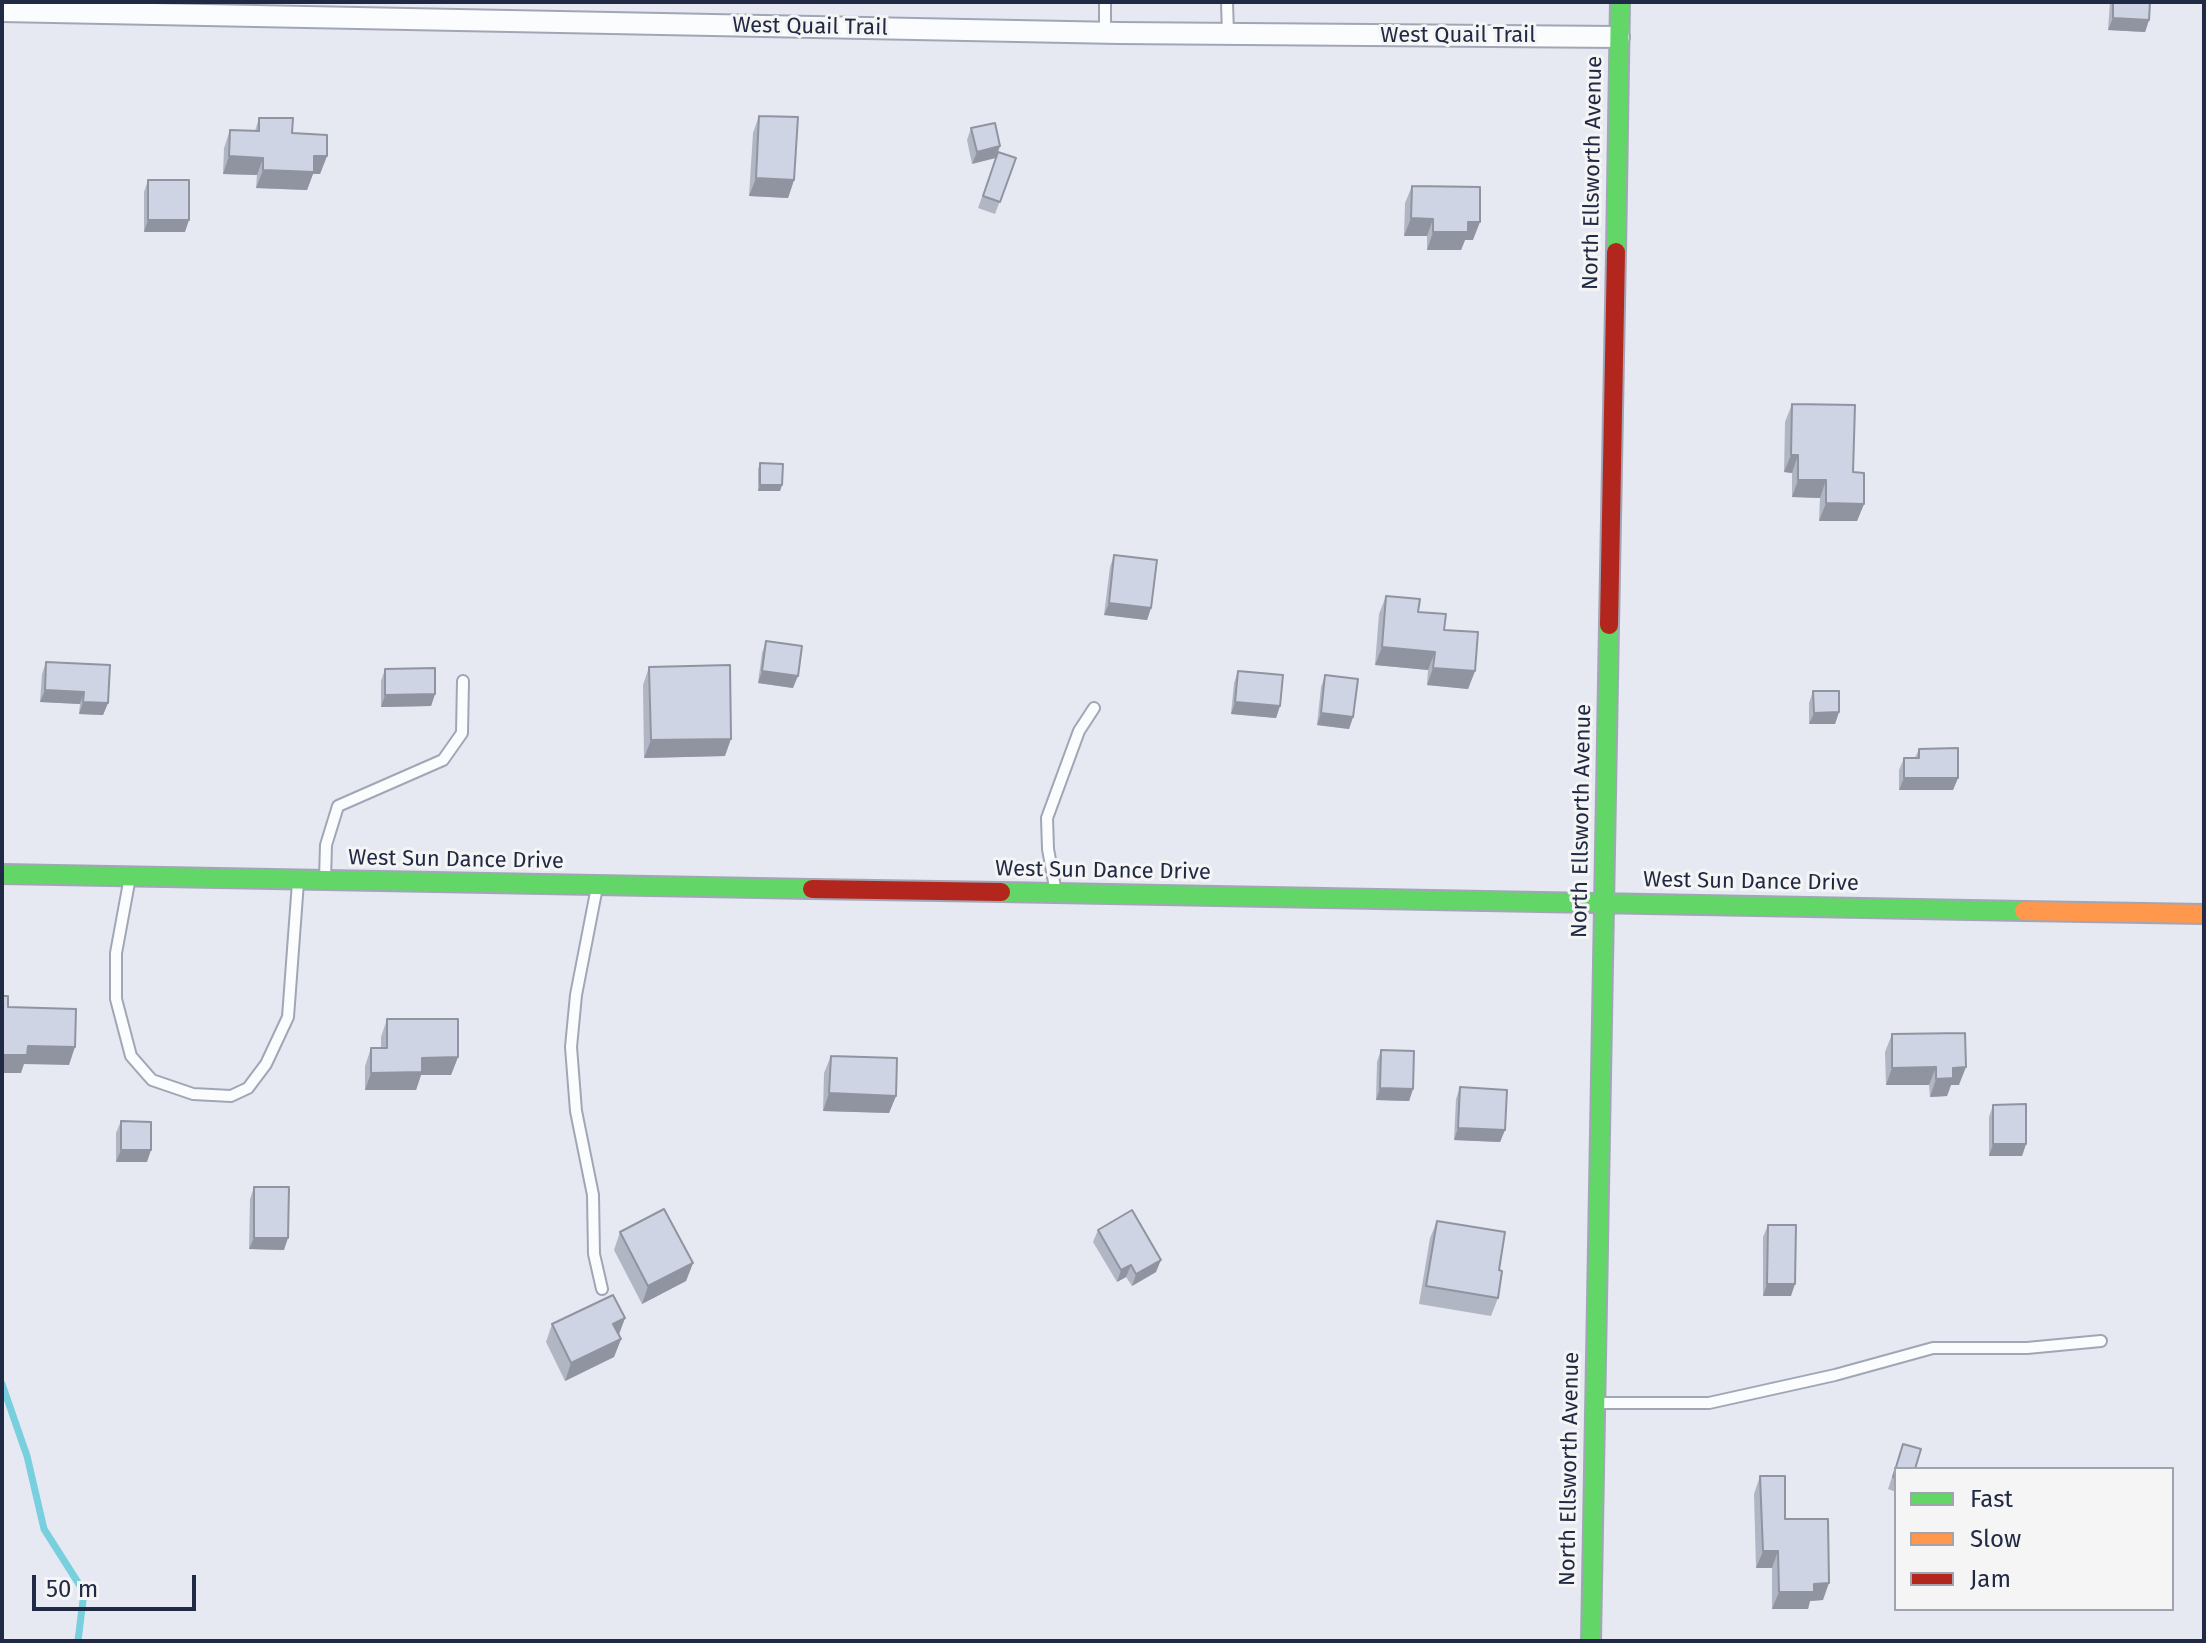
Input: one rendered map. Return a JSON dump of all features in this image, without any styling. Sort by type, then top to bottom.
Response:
[{"type":"street","name":"North Ellsworth Avenue","points":[[1591,1641],[1620,2]]},
{"type":"street","name":"West Quail Trail","points":[[2,11],[1105,33],[1619,37]]},
{"type":"street","name":"West Sun Dance Drive","points":[[2,874],[2204,914]]},
{"type":"lane","points":[[1105,2],[1105,33]]},
{"type":"lane","points":[[1227,2],[1228,34]]},
{"type":"lane","points":[[325,881],[326,845],[338,806],[377,787],[419,774],[443,760],[462,733],[463,681]]},
{"type":"lane","points":[[1057,895],[1048,849],[1047,818],[1079,731],[1094,708]]},
{"type":"lane","points":[[130,877],[116,953],[116,999],[131,1056],[152,1080],[193,1094],[231,1096],[248,1088],[266,1064],[288,1017],[298,880]]},
{"type":"lane","points":[[597,887],[571,1047],[576,1111],[593,1195],[594,1254],[602,1289]]},
{"type":"lane","points":[[1595,1403],[1709,1403],[1835,1375],[1933,1348],[2027,1348],[2101,1341]]},
{"type":"building","points":[[2113,2],[2150,2],[2149,20],[2113,18]]},
{"type":"building","points":[[759,116],[798,117],[794,180],[756,178]]},
{"type":"building","points":[[259,118],[293,118],[292,133],[327,135],[327,156],[314,156],[314,172],[263,170],[263,158],[229,156],[230,130],[259,131]]},
{"type":"building","points":[[995,123],[1000,146],[977,152],[971,128]]},
{"type":"building","points":[[998,152],[1016,158],[1000,202],[983,196]]},
{"type":"building","points":[[148,180],[189,180],[189,220],[148,220]]},
{"type":"building","points":[[1412,186],[1480,187],[1480,222],[1468,222],[1468,232],[1433,232],[1433,219],[1411,218]]},
{"type":"building","points":[[1792,404],[1855,405],[1853,472],[1864,473],[1864,504],[1826,503],[1826,480],[1798,480],[1798,455],[1791,455]]},
{"type":"building","points":[[760,463],[783,464],[782,485],[760,485]]},
{"type":"building","points":[[1114,555],[1157,560],[1151,608],[1109,603]]},
{"type":"building","points":[[1386,596],[1420,599],[1418,612],[1446,614],[1444,630],[1478,632],[1475,671],[1433,668],[1435,652],[1382,647]]},
{"type":"building","points":[[766,641],[802,646],[798,676],[762,671]]},
{"type":"building","points":[[46,662],[110,665],[108,703],[83,702],[84,692],[45,690]]},
{"type":"building","points":[[730,665],[731,739],[651,740],[649,667]]},
{"type":"building","points":[[435,668],[435,694],[385,695],[385,669]]},
{"type":"building","points":[[1238,671],[1283,675],[1280,706],[1235,702]]},
{"type":"building","points":[[1325,675],[1358,679],[1353,717],[1321,713]]},
{"type":"building","points":[[1813,691],[1839,691],[1839,712],[1814,713]]},
{"type":"building","points":[[1958,748],[1958,778],[1904,778],[1904,758],[1919,758],[1919,749]]},
{"type":"building","points":[[2,996],[8,996],[8,1007],[76,1009],[75,1047],[28,1046],[27,1055],[2,1055]]},
{"type":"building","points":[[387,1019],[458,1019],[458,1057],[422,1058],[422,1072],[371,1073],[371,1048],[387,1048]]},
{"type":"building","points":[[1965,1033],[1966,1067],[1953,1068],[1953,1078],[1936,1079],[1936,1067],[1892,1068],[1892,1034]]},
{"type":"building","points":[[1381,1050],[1414,1051],[1413,1089],[1380,1088]]},
{"type":"building","points":[[831,1056],[897,1058],[896,1096],[829,1093]]},
{"type":"building","points":[[1460,1087],[1507,1090],[1505,1130],[1458,1128]]},
{"type":"building","points":[[2026,1104],[2026,1144],[1993,1144],[1993,1105]]},
{"type":"building","points":[[121,1121],[151,1122],[151,1150],[121,1150]]},
{"type":"building","points":[[254,1187],[289,1187],[288,1238],[254,1238]]},
{"type":"building","points":[[664,1209],[693,1263],[648,1286],[620,1232]]},
{"type":"building","points":[[1132,1210],[1161,1260],[1136,1274],[1131,1265],[1121,1270],[1098,1230]]},
{"type":"building","points":[[1437,1221],[1505,1232],[1498,1298],[1426,1286]]},
{"type":"building","points":[[1768,1225],[1796,1225],[1795,1284],[1767,1284]]},
{"type":"building","points":[[613,1295],[625,1318],[613,1324],[621,1339],[571,1363],[552,1324]]},
{"type":"building","points":[[1903,1444],[1921,1449],[1916,1467],[1896,1467]]},
{"type":"building","points":[[1760,1476],[1785,1476],[1785,1519],[1828,1519],[1829,1583],[1814,1584],[1814,1592],[1779,1592],[1778,1551],[1763,1551]]},
{"type":"waterway","points":[[2,1384],[27,1456],[44,1529],[84,1592],[78,1641]]},
{"type":"traffic: fast","points":[[1616,252],[1620,2]]},
{"type":"traffic: fast","points":[[1591,1641],[1609,625]]},
{"type":"traffic: fast","points":[[2,874],[812,889]]},
{"type":"traffic: fast","points":[[1001,892],[2024,911]]},
{"type":"traffic: slow","points":[[2024,911],[2204,914]]},
{"type":"traffic: jam","points":[[1609,625],[1616,252]]},
{"type":"traffic: jam","points":[[812,889],[1001,892]]}]
